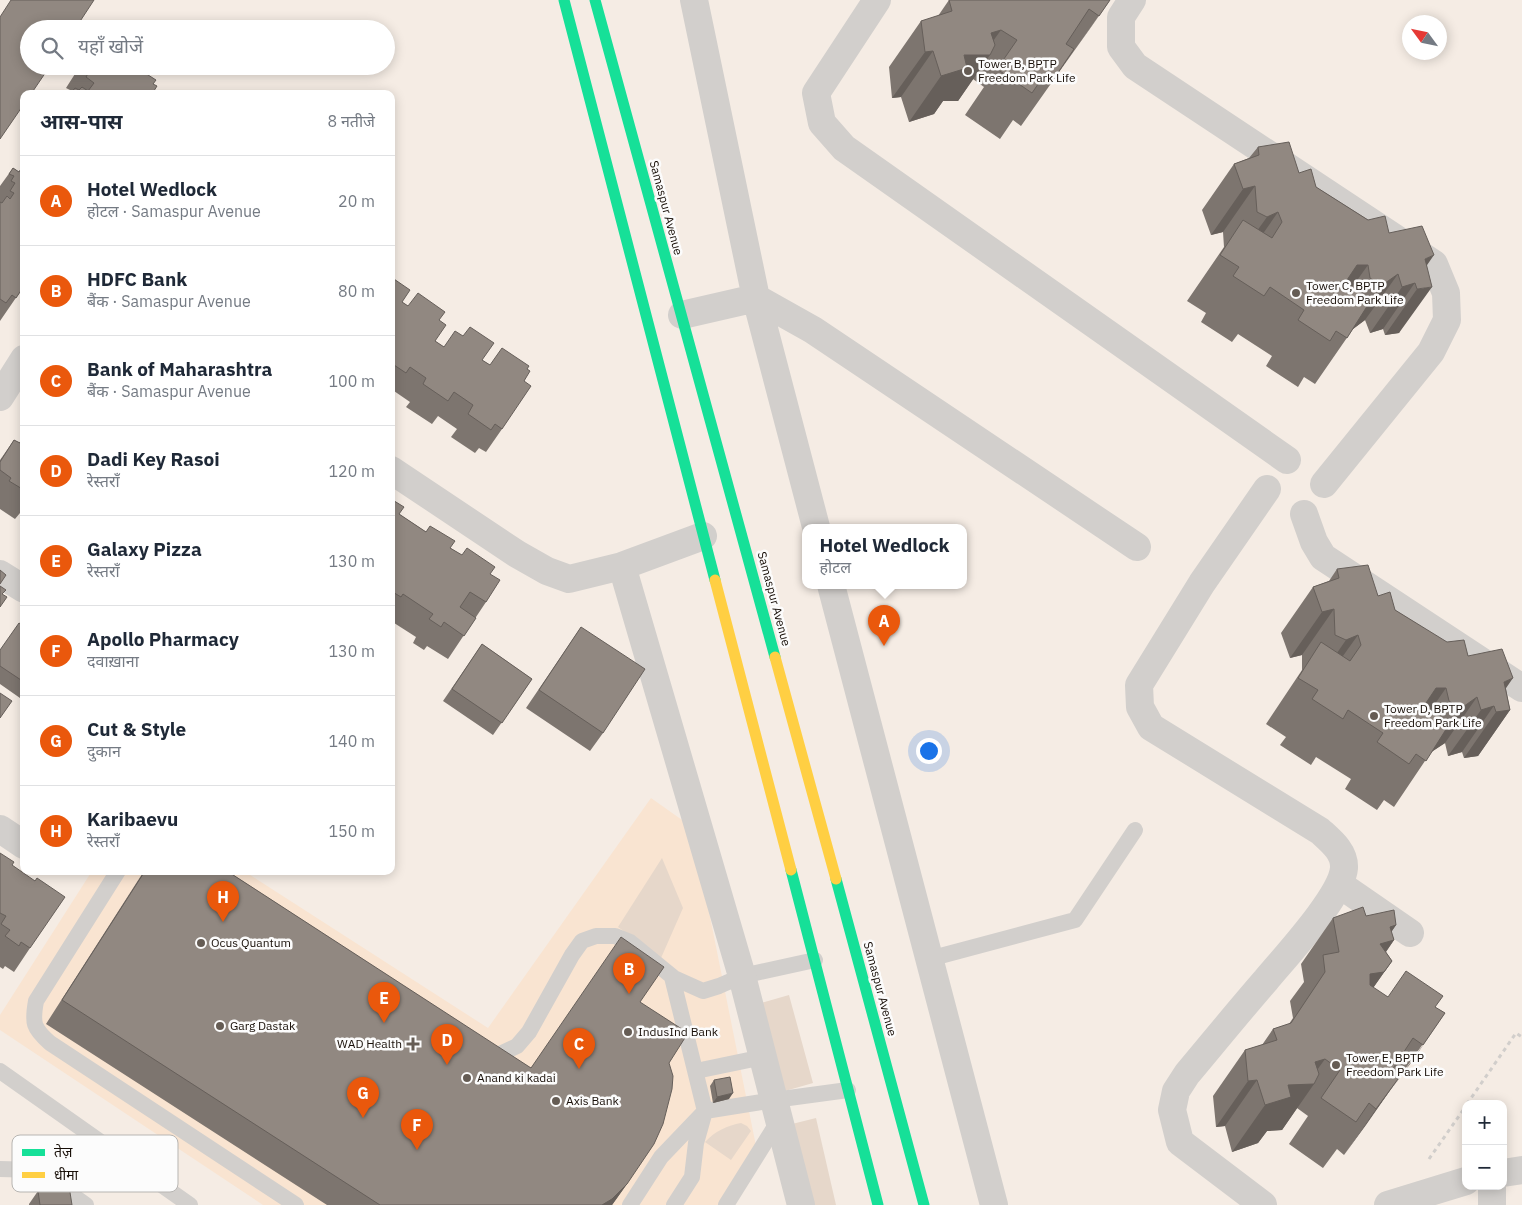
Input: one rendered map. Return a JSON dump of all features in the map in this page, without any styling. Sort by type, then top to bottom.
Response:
[{"type":"main road","points":[[564,0],[878,1205]]},
{"type":"main road","name":"Samaspur Avenue","points":[[595,0],[924,1205]]},
{"type":"street","points":[[694,0],[756,298],[815,524]]},
{"type":"street","points":[[877,0],[816,93],[822,123],[844,148],[1287,460]]},
{"type":"street","points":[[1132,0],[1121,17],[1121,47],[1135,66],[1434,264],[1446,293],[1447,320],[1431,352],[1324,484]]},
{"type":"street","points":[[682,315],[756,298],[813,330],[1137,547]]},
{"type":"street","points":[[3,385],[20,363]]},
{"type":"street","points":[[1287,460],[1304,460],[1311,463],[1317,469],[1324,484],[1324,492],[1317,506],[1304,514],[1295,516],[1287,514],[1274,505],[1269,497],[1268,480],[1272,471],[1279,464],[1287,460]]},
{"type":"street","points":[[395,473],[517,554],[547,571],[569,579],[622,566],[703,536]]},
{"type":"street","points":[[1264,1205],[1180,1142],[1172,1110],[1176,1091],[1187,1074],[1318,917],[1340,884],[1344,868],[1342,855],[1334,843],[1320,831],[1151,727],[1140,707],[1139,685],[1202,583],[1268,490]]},
{"type":"street","points":[[1304,514],[1314,542],[1323,557],[1522,688]]},
{"type":"street","points":[[622,566],[742,976],[801,1205]]},
{"type":"street","points":[[0,574],[20,586]]},
{"type":"street","points":[[833,589],[994,1205]]},
{"type":"street","points":[[0,829],[20,842]]},
{"type":"street","points":[[1340,884],[1410,933]]},
{"type":"street","points":[[1507,1172],[1522,1170]]},
{"type":"street","points":[[1388,1205],[1462,1182]]},
{"type":"street","points":[[1492,1190],[1492,1205]]},
{"type":"lane","points":[[930,959],[1075,920],[1135,830]]},
{"type":"lane","points":[[115,875],[36,1001],[34,1023],[41,1035],[50,1043],[296,1205]]},
{"type":"lane","points":[[473,1052],[500,1054],[518,1046],[529,1032],[572,955],[582,941],[596,936],[615,936],[630,942],[672,977],[702,991],[742,976],[815,960]]},
{"type":"lane","points":[[672,977],[705,1111],[696,1143],[692,1177],[674,1205]]},
{"type":"lane","points":[[696,1072],[763,1057]]},
{"type":"lane","points":[[0,1071],[91,1135]]},
{"type":"lane","points":[[630,1205],[660,1157],[705,1111],[776,1110],[848,1090]]},
{"type":"lane","points":[[726,1205],[776,1110]]},
{"type":"lane","points":[[67,1192],[86,1205]]},
{"type":"lane","points":[[172,1192],[190,1205]]},
{"type":"path","points":[[1469,1100],[1516,1033],[1522,1037]]},
{"type":"path","points":[[1428,1161],[1462,1111]]},
{"type":"shaded area","name":"Ocus Quantum","points":[[651,798],[692,827],[756,1146],[719,1205],[263,1205],[178,1148],[178,1135],[158,1135],[0,1030],[0,1015],[89,875],[250,875],[488,1028]]},
{"type":"shaded area","points":[[662,858],[683,908],[661,958],[618,927]]},
{"type":"shaded area","points":[[789,995],[813,1083],[778,1093],[754,1005]]},
{"type":"shaded area","points":[[816,1118],[836,1205],[807,1205],[788,1125]]},
{"type":"shaded area","points":[[741,1123],[751,1131],[731,1160],[705,1142],[731,1125]]},
{"type":"building","points":[[11,0],[94,0],[81,20],[20,20],[20,75],[44,75],[34,90],[20,90],[20,110],[0,139],[0,17]]},
{"type":"building","points":[[949,0],[1110,0],[1099,16],[1089,9],[1066,44],[1074,49],[1053,80],[1045,74],[1032,93],[997,69],[1017,40],[1001,30],[991,33],[995,45],[990,55],[964,55],[967,68],[941,76],[933,51],[925,52],[921,21],[952,11]]},
{"type":"building","points":[[87,75],[148,75],[156,80],[153,84],[157,86],[154,90],[89,90],[94,83],[86,77]]},
{"type":"building","points":[[1289,142],[1299,173],[1311,169],[1316,187],[1368,220],[1385,216],[1389,233],[1422,226],[1434,255],[1425,259],[1432,287],[1417,289],[1415,283],[1402,287],[1398,274],[1381,286],[1370,278],[1368,265],[1357,265],[1345,283],[1371,300],[1347,338],[1336,331],[1330,341],[1298,320],[1304,310],[1270,287],[1264,296],[1233,276],[1239,267],[1220,255],[1243,220],[1272,238],[1282,222],[1278,212],[1267,217],[1257,212],[1255,186],[1243,189],[1234,164],[1259,155],[1258,147]]},
{"type":"building","points":[[13,168],[19,172],[20,170],[20,292],[16,298],[12,295],[6,303],[0,299],[0,202],[2,203],[7,196],[10,199],[14,193],[10,191],[15,183],[11,181],[14,176],[9,174]]},
{"type":"building","points":[[395,280],[410,290],[402,302],[408,306],[418,293],[445,312],[439,320],[446,325],[435,341],[444,347],[455,331],[463,336],[470,327],[494,343],[482,360],[490,365],[502,348],[529,366],[527,369],[530,371],[524,381],[531,386],[502,429],[495,424],[491,430],[468,414],[473,405],[454,392],[448,401],[423,384],[426,378],[410,367],[406,373],[395,366]]},
{"type":"building","points":[[14,440],[20,443],[20,488],[9,481],[11,478],[0,470],[0,462]]},
{"type":"building","points":[[395,501],[404,507],[399,514],[426,532],[430,526],[455,541],[450,548],[462,555],[467,548],[495,567],[490,574],[500,580],[486,602],[470,592],[460,607],[476,618],[464,636],[444,622],[441,627],[429,619],[433,614],[403,594],[401,597],[395,593]]},
{"type":"building","points":[[1368,565],[1378,596],[1390,592],[1395,610],[1447,642],[1464,640],[1468,656],[1502,649],[1513,678],[1504,682],[1510,710],[1496,712],[1494,706],[1481,710],[1477,697],[1460,709],[1449,701],[1446,688],[1436,688],[1424,706],[1450,723],[1426,761],[1416,754],[1409,764],[1377,742],[1383,733],[1348,710],[1343,719],[1312,699],[1318,690],[1298,678],[1321,642],[1350,661],[1361,645],[1358,635],[1346,640],[1335,635],[1334,609],[1322,612],[1313,587],[1339,578],[1337,569]]},
{"type":"building","points":[[0,570],[6,575],[0,584]]},
{"type":"building","points":[[0,586],[6,590],[2,594],[7,597],[0,607]]},
{"type":"building","points":[[20,624],[20,679],[0,666],[0,650]]},
{"type":"building","points":[[581,627],[645,669],[603,733],[539,690]]},
{"type":"building","points":[[482,644],[532,679],[502,723],[452,689]]},
{"type":"building","points":[[0,693],[12,701],[0,718]]},
{"type":"building","points":[[0,853],[14,862],[12,865],[20,871],[20,875],[26,875],[35,881],[37,878],[65,897],[30,948],[21,942],[19,946],[5,936],[10,930],[1,924],[6,916],[0,913]]},
{"type":"building","name":"Ocus Quantum","points":[[142,875],[233,875],[531,1068],[621,937],[664,967],[640,1002],[688,1033],[669,1063],[673,1076],[672,1089],[663,1124],[654,1144],[627,1184],[612,1199],[602,1205],[380,1205],[62,1000]]},
{"type":"building","points":[[1363,907],[1366,916],[1394,910],[1396,925],[1390,927],[1394,940],[1380,944],[1392,961],[1384,972],[1370,974],[1370,985],[1388,997],[1406,971],[1443,996],[1435,1007],[1445,1013],[1423,1045],[1413,1038],[1390,1073],[1398,1079],[1376,1109],[1369,1103],[1356,1122],[1321,1098],[1340,1070],[1325,1059],[1315,1062],[1319,1074],[1314,1084],[1288,1085],[1291,1097],[1265,1105],[1257,1080],[1248,1081],[1245,1050],[1277,1040],[1273,1029],[1291,1023],[1325,972],[1323,955],[1339,952],[1333,918]]},
{"type":"building","points":[[730,1077],[733,1093],[717,1097],[714,1080]]},
{"type":"building","points":[[38,1192],[70,1192],[72,1205],[40,1205]]},
{"type":"traffic: fast","points":[[564,0],[715,580]]},
{"type":"traffic: fast","points":[[595,0],[775,657]]},
{"type":"traffic: fast","points":[[791,870],[878,1205]]},
{"type":"traffic: fast","points":[[836,879],[924,1205]]},
{"type":"traffic: slow","points":[[715,580],[791,870]]},
{"type":"traffic: slow","points":[[775,657],[836,879]]},
{"type":"place","name":"Tower B, BPTP Freedom Park Life","points":[[968,71]]},
{"type":"place","name":"Tower C, BPTP Freedom Park Life","points":[[1296,293]]},
{"type":"place","name":"Hotel Wedlock","points":[[884,646]]},
{"type":"place","name":"Tower D, BPTP Freedom Park Life","points":[[1374,716]]},
{"type":"place","name":"Karibaevu","points":[[223,922]]},
{"type":"place","name":"Ocus Quantum","points":[[201,943]]},
{"type":"place","name":"HDFC Bank","points":[[629,994]]},
{"type":"place","name":"Galaxy Pizza","points":[[384,1023]]},
{"type":"place","name":"Garg Dastak","points":[[220,1026]]},
{"type":"place","name":"IndusInd Bank","points":[[628,1032]]},
{"type":"place","name":"WAD Health","points":[[413,1044]]},
{"type":"place","name":"Dadi Key Rasoi","points":[[447,1065]]},
{"type":"place","name":"Tower E, BPTP Freedom Park Life","points":[[1336,1065]]},
{"type":"place","name":"Bank of Maharashtra","points":[[579,1069]]},
{"type":"place","name":"Anand ki kadai","points":[[467,1078]]},
{"type":"place","name":"Axis Bank","points":[[556,1101]]},
{"type":"place","name":"Cut & Style","points":[[363,1118]]},
{"type":"place","name":"Apollo Pharmacy","points":[[417,1150]]}]
